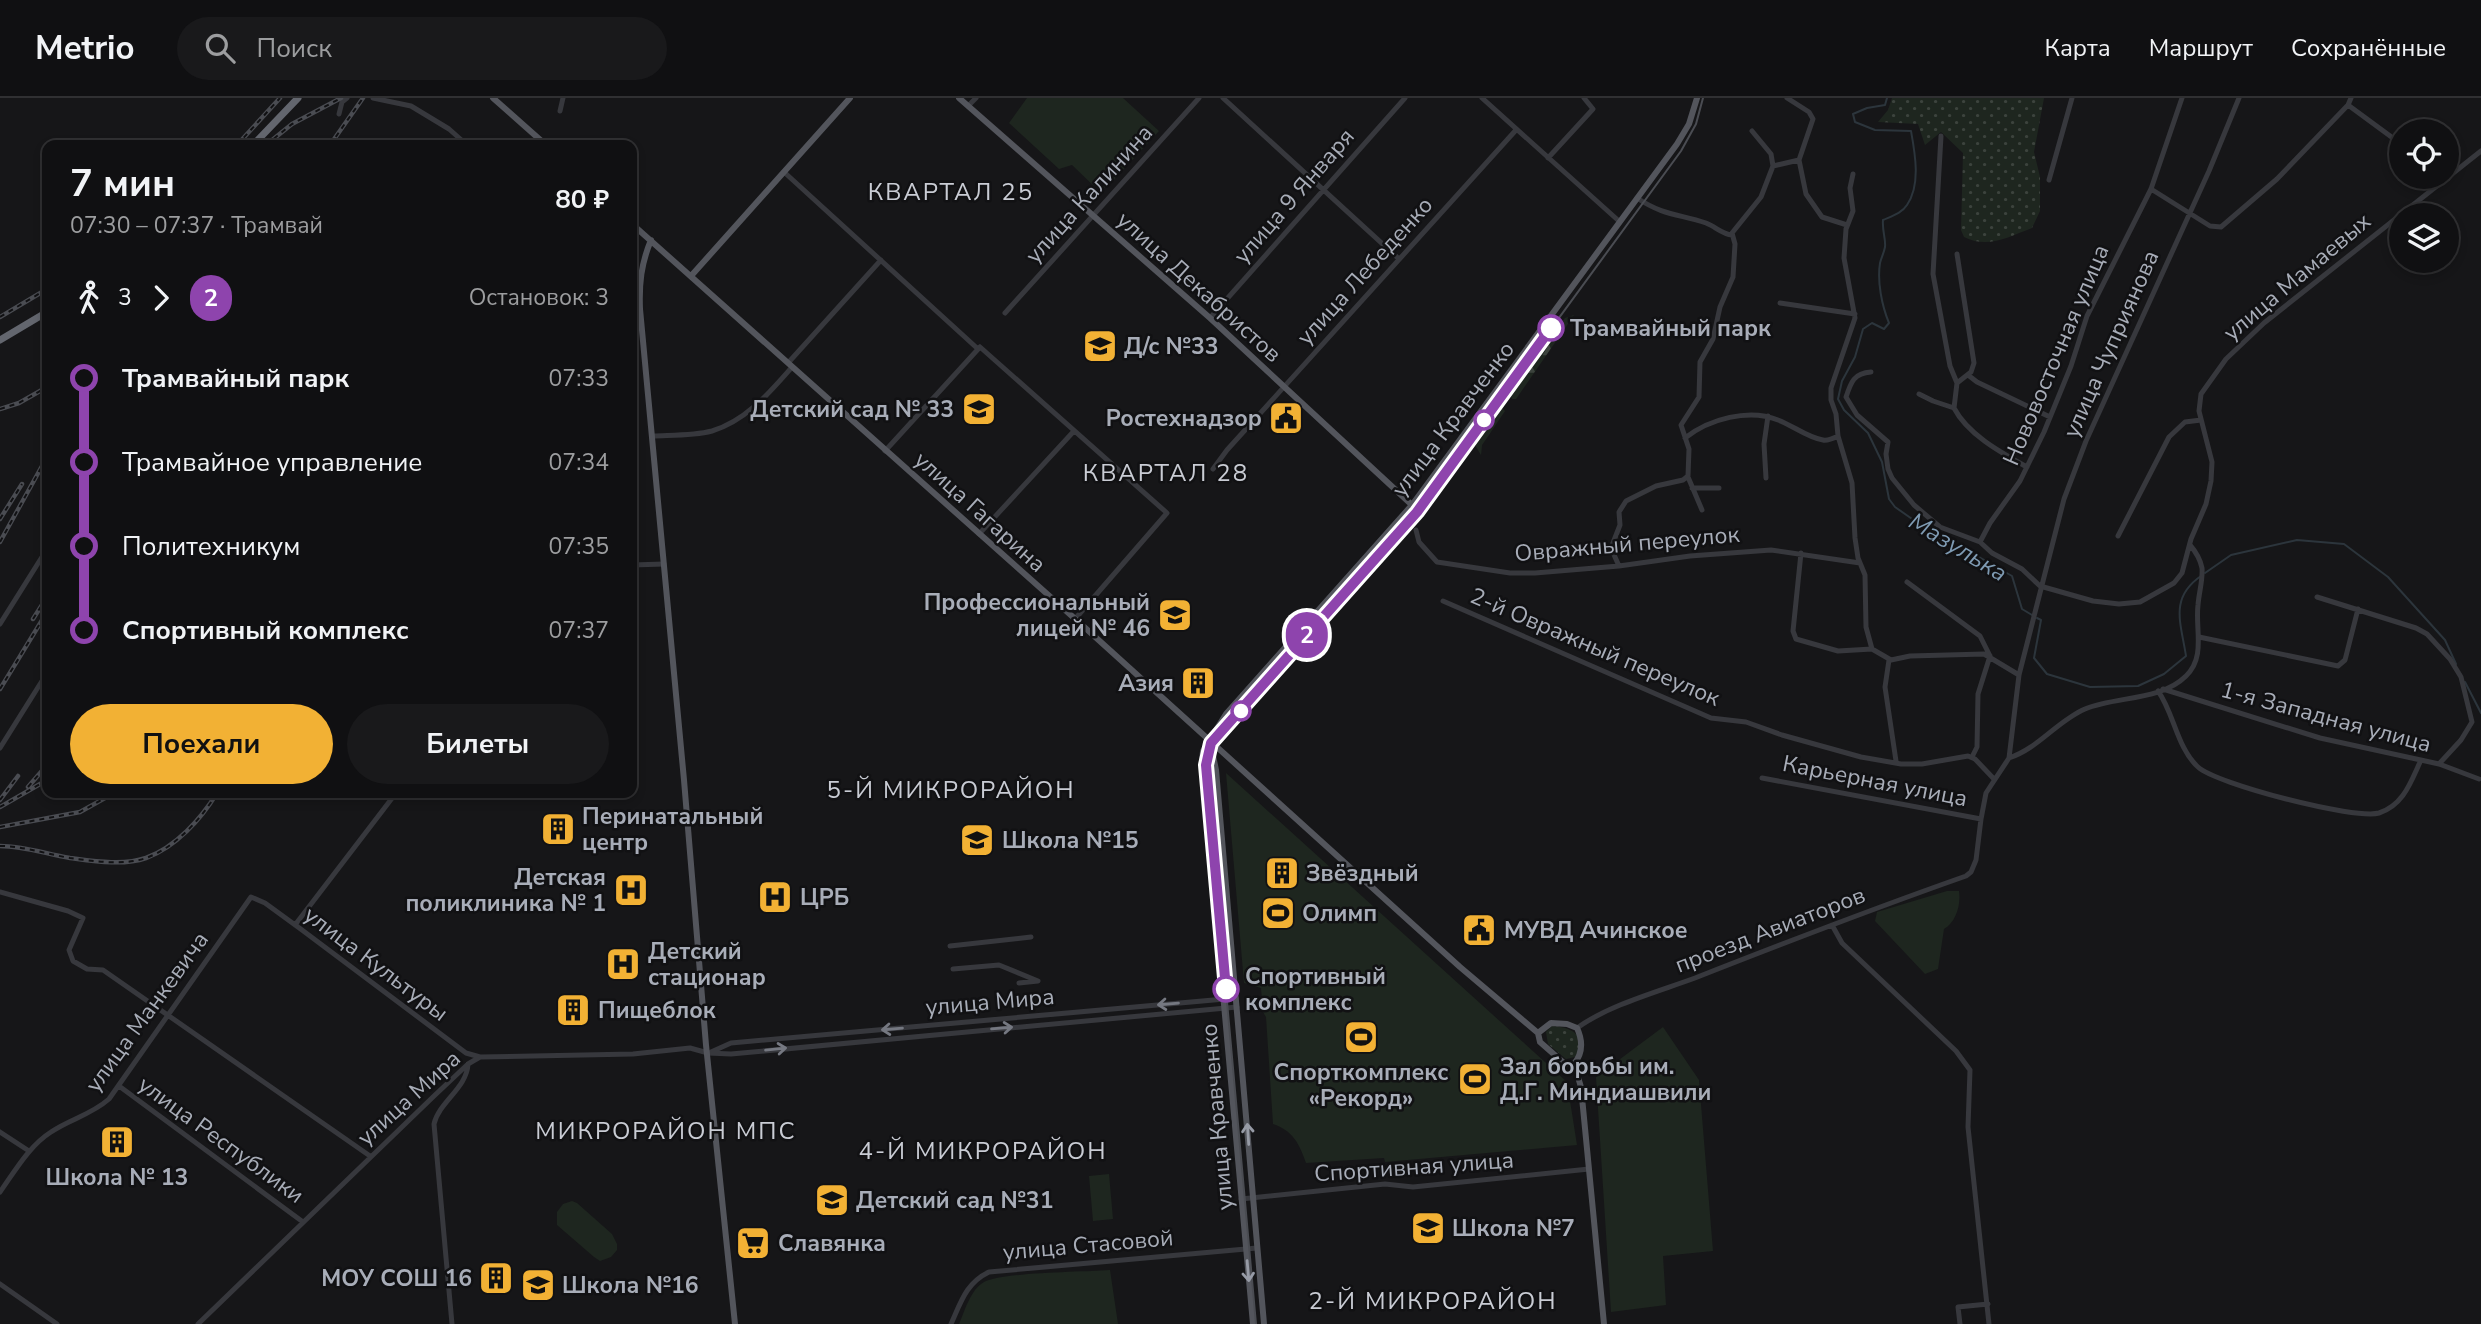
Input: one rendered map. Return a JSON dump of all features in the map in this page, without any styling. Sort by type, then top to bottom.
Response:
[{"type":"highway","points":[[258,140],[297,100]]},
{"type":"highway","points":[[0,340],[42,315]]},
{"type":"main road","points":[[493,98],[540,140]]},
{"type":"main road","points":[[691,276],[850,98]]},
{"type":"main road","name":"улица Декабристов","points":[[959,98],[1210,318],[1412,505]]},
{"type":"main road","name":"улица Кравченко","points":[[1253,1324],[1208,834],[1203,751],[1226,714],[1412,505],[1677,144],[1689,124],[1697,98]]},
{"type":"main road","name":"улица Гагарина","points":[[637,228],[1460,967],[1538,1033]]},
{"type":"main road","points":[[651,240],[639,280],[735,1324]]},
{"type":"main road","name":"улица Кравченко","points":[[1210,741],[1239,1024],[1264,1324]]},
{"type":"main road","points":[[1550,1023],[1567,1024],[1577,1028],[1581,1056],[1574,1064],[1565,1064],[1540,1042],[1538,1033],[1550,1023]]},
{"type":"main road","points":[[1574,1064],[1581,1087],[1604,1324]]},
{"type":"street","points":[[339,114],[342,102],[347,98]]},
{"type":"street","points":[[373,98],[411,106],[449,129],[461,140]]},
{"type":"street","points":[[560,111],[563,98]]},
{"type":"street","points":[[968,106],[976,98]]},
{"type":"street","name":"улица Калинина","points":[[1005,313],[1199,98]]},
{"type":"street","points":[[1223,98],[1399,259]]},
{"type":"street","name":"улица 9 Января","points":[[1210,318],[1405,98]]},
{"type":"street","points":[[1482,98],[1620,222]]},
{"type":"street","points":[[1548,158],[1593,109],[1584,98]]},
{"type":"street","points":[[1787,98],[1810,112],[1813,119],[1799,160],[1806,194],[1825,219],[1847,225]]},
{"type":"street","points":[[2049,180],[2072,98]]},
{"type":"street","name":"Нововосточная улица","points":[[1980,542],[2027,467],[2050,417],[2071,366],[2087,316],[2151,189],[2182,98]]},
{"type":"street","name":"улица Чуприянова","points":[[2019,675],[2033,610],[2064,499],[2077,464],[2239,98]]},
{"type":"street","points":[[2151,189],[2213,228],[2221,227],[2277,179],[2350,101],[2389,134]]},
{"type":"street","name":"улица Лебеденко","points":[[1213,469],[1284,386],[1516,130]]},
{"type":"street","points":[[1732,235],[1761,197],[1773,166],[1771,154],[1752,131]]},
{"type":"street","points":[[1941,136],[1933,274],[1950,366],[1957,383],[1954,408]]},
{"type":"street","name":"улица Мамаевых","points":[[2459,166],[2481,151]]},
{"type":"street","points":[[1773,166],[1799,160]]},
{"type":"street","points":[[784,172],[1167,513],[1075,619]]},
{"type":"street","points":[[1853,174],[1850,188],[1853,211],[1847,225],[1845,269],[1855,314],[1846,349],[1831,388],[1831,400],[1852,483],[1855,537],[1860,562],[1866,575],[1866,627],[1872,649]]},
{"type":"street","name":"улица Мамаевых","points":[[2040,586],[2093,601],[2119,604],[2140,602],[2178,579],[2206,504],[2211,481],[2210,453],[2199,403],[2205,387],[2243,341],[2429,189]]},
{"type":"street","points":[[1637,198],[1660,211],[1706,223],[1732,235]]},
{"type":"street","points":[[1702,510],[1688,477],[1689,453],[1681,425],[1699,397],[1700,362],[1713,339],[1720,307],[1733,277],[1735,244],[1732,235]]},
{"type":"street","points":[[1957,254],[1974,363],[1968,375],[1957,383]]},
{"type":"street","points":[[653,436],[695,434],[724,426],[757,405],[881,260]]},
{"type":"street","points":[[1780,303],[1855,314]]},
{"type":"street","points":[[885,450],[980,347]]},
{"type":"street","points":[[1871,372],[1861,373],[1852,380],[1846,397],[1857,415],[1888,442],[1886,454],[1892,478],[1914,505],[1933,521],[1950,532],[1980,542],[1992,553],[2022,569],[2040,586]]},
{"type":"street","points":[[1968,375],[1977,382],[2050,417]]},
{"type":"street","points":[[1919,394],[1954,408],[1963,421],[1978,434],[2027,467]]},
{"type":"street","points":[[1685,438],[1699,427],[1746,414],[1768,416],[1824,440],[1839,436]]},
{"type":"street","points":[[1766,478],[1764,444],[1768,416]]},
{"type":"street","points":[[2118,536],[2169,437],[2185,422],[2201,420]]},
{"type":"street","points":[[979,534],[1074,431]]},
{"type":"street","points":[[1619,566],[1611,548],[1620,525],[1619,512],[1623,505],[1630,498],[1656,486],[1688,477]]},
{"type":"street","points":[[1692,488],[1719,488]]},
{"type":"street","name":"Овражный переулок","points":[[1416,530],[1419,542],[1433,560],[1441,564],[1526,573],[1619,566],[1690,556],[1732,555],[1751,551],[1860,562]]},
{"type":"street","points":[[1981,819],[1986,793],[2010,758],[2024,752],[2068,718],[2086,709],[2161,690],[2178,682],[2192,668],[2197,657],[2197,607],[2203,579],[2198,553],[2190,545]]},
{"type":"street","points":[[1801,554],[1793,631],[1796,639],[1838,651],[1872,649],[1889,660],[1910,656],[1979,654],[1990,656],[2019,675],[2010,758]]},
{"type":"street","points":[[0,624],[42,557]]},
{"type":"street","points":[[637,565],[664,564]]},
{"type":"street","points":[[1907,582],[1980,636],[1990,656],[1978,694],[1977,747],[1972,757],[1994,779]]},
{"type":"street","points":[[2317,597],[2427,634],[2450,659],[2461,677],[2472,719],[2471,726],[2440,764]]},
{"type":"street","name":"2-й Овражный переулок","points":[[1443,601],[1695,713],[1721,721],[1746,722],[1864,758],[1917,765],[1951,757],[1972,757]]},
{"type":"street","points":[[2199,637],[2338,666],[2345,660],[2358,609]]},
{"type":"street","points":[[1889,660],[1885,687],[1896,761]]},
{"type":"street","points":[[0,748],[42,681]]},
{"type":"street","points":[[2161,690],[2197,766],[2208,774],[2255,791],[2360,813],[2379,813],[2402,798],[2421,760]]},
{"type":"street","name":"1-я Западная улица","points":[[2161,690],[2320,738],[2440,764],[2479,779]]},
{"type":"street","points":[[1202,762],[1214,761]]},
{"type":"street","name":"Карьерная улица","points":[[1762,778],[1981,819]]},
{"type":"street","points":[[295,925],[392,798]]},
{"type":"street","name":"проезд Авиаторов","points":[[1577,1028],[1589,1019],[1966,876],[1975,866],[1981,819]]},
{"type":"street","points":[[1208,834],[1221,833]]},
{"type":"street","points":[[0,892],[68,911],[83,918],[69,950],[73,961],[87,969],[103,970],[370,1156]]},
{"type":"street","name":"улица Культуры","points":[[251,897],[265,903],[466,1053],[480,1057]]},
{"type":"street","name":"улица Манкевича","points":[[0,1192],[29,1152],[48,1133],[97,1109],[109,1100],[251,897]]},
{"type":"street","points":[[1832,925],[1842,943],[1956,1051],[1970,1070],[1968,1127],[1990,1324]]},
{"type":"street","points":[[1217,933],[1230,931]]},
{"type":"street","points":[[950,946],[1031,937]]},
{"type":"street","points":[[953,969],[999,965],[1038,981],[1019,982]]},
{"type":"street","points":[[1222,976],[1234,974]]},
{"type":"street","name":"улица Мира","points":[[708,1053],[731,1043],[1236,998]]},
{"type":"street","name":"улица Мира","points":[[198,1324],[370,1156],[480,1057],[634,1054],[690,1048],[708,1053],[731,1054],[1237,1007]]},
{"type":"street","points":[[960,1023],[961,1032]]},
{"type":"street","points":[[1227,1026],[1239,1024]]},
{"type":"street","points":[[844,1033],[845,1042]]},
{"type":"street","points":[[452,1324],[434,1124],[438,1114],[468,1073],[468,1065]]},
{"type":"street","points":[[1231,1079],[1244,1078]]},
{"type":"street","name":"улица Республики","points":[[119,1086],[303,1222]]},
{"type":"street","points":[[0,1132],[29,1152]]},
{"type":"street","points":[[1239,1168],[1251,1166]]},
{"type":"street","name":"Спортивная улица","points":[[1241,1199],[1385,1184],[1413,1187],[1589,1169]]},
{"type":"street","name":"улица Стасовой","points":[[951,1324],[966,1289],[978,1277],[989,1272],[1257,1248]]},
{"type":"street","points":[[0,1284],[57,1324]]},
{"type":"street","points":[[1960,1324],[1958,1307],[1988,1304]]},
{"type":"green space","points":[[1027,98],[1123,98],[1159,131],[1110,184],[1099,191],[1072,165],[1059,169],[1009,123]]},
{"type":"green space","points":[[1892,98],[2044,98],[2034,152],[2040,177],[2040,211],[2032,228],[1990,242],[1964,237],[1961,230],[1963,153],[1941,132],[1925,145],[1918,124],[1878,122],[1888,110]]},
{"type":"green space","points":[[1574,315],[1516,399],[1512,399],[1510,394],[1565,318]]},
{"type":"green space","points":[[1502,408],[1505,411],[1482,445],[1481,455],[1475,445],[1476,441]]},
{"type":"green space","points":[[1226,773],[1567,1082],[1577,1145],[1385,1162],[1384,1158],[1306,1163],[1294,1139],[1286,1130],[1273,1124],[1266,1017],[1263,1012],[1261,988],[1244,983]]},
{"type":"green space","points":[[1947,891],[1959,891],[1958,907],[1955,918],[1944,929],[1938,969],[1925,974],[1875,921],[1877,912]]},
{"type":"green space","points":[[1552,1026],[1566,1028],[1579,1038],[1579,1050],[1575,1057],[1566,1059],[1548,1044],[1546,1032]]},
{"type":"green space","points":[[1663,1027],[1699,1080],[1713,1251],[1663,1256],[1666,1305],[1611,1312],[1596,1077]]},
{"type":"green space","points":[[1109,1174],[1113,1219],[1093,1221],[1089,1176]]},
{"type":"green space","points":[[572,1201],[612,1234],[617,1250],[611,1257],[600,1261],[557,1225],[557,1212],[563,1204]]},
{"type":"green space","points":[[1110,1270],[1118,1324],[959,1324],[972,1295],[984,1282],[1026,1274]]},
{"type":"waterway","name":"Мазулька","points":[[1887,98],[1885,105],[1853,114],[1855,122],[1875,130],[1911,131],[1916,169],[1914,188],[1905,208],[1883,220],[1885,247],[1879,278],[1882,302],[1889,323],[1884,329],[1872,323],[1863,329],[1855,357],[1842,381],[1838,399],[1844,410],[1868,433],[1882,462],[1889,499],[1895,507],[1927,533],[2012,576],[2022,609],[2032,615]]},
{"type":"waterway","name":"Мазулька","points":[[2205,573],[2231,555],[2297,540],[2344,544],[2388,577],[2445,640],[2456,664]]},
{"type":"waterway","name":"Мазулька","points":[[2037,618],[2041,620],[2034,658],[2047,674],[2090,687],[2138,686],[2164,674],[2186,656],[2180,622],[2181,602],[2184,593],[2201,576]]},
{"type":"waterway","name":"Мазулька","points":[[2465,682],[2481,713]]},
{"type":"tram line","points":[[1256,1324],[1207,779],[1209,751],[1217,736],[1417,512],[1681,151],[1696,124],[1703,98]]},
{"type":"tram line","name":"2","points":[[1226,989],[1206,765],[1211,743],[1417,512],[1551,328]]},
{"type":"railway","points":[[242,140],[280,98]]},
{"type":"railway","points":[[272,140],[292,124],[341,98]]},
{"type":"railway","points":[[334,140],[363,98]]},
{"type":"railway","points":[[0,317],[42,292]]},
{"type":"railway","points":[[0,409],[19,403],[42,390]]},
{"type":"railway","points":[[0,542],[42,466]]},
{"type":"railway","points":[[0,519],[22,484]]},
{"type":"railway","points":[[33,619],[42,605]]},
{"type":"railway","points":[[0,689],[42,620]]},
{"type":"railway","points":[[28,787],[42,771]]},
{"type":"railway","points":[[0,800],[18,776]]},
{"type":"railway","points":[[0,807],[42,783]]},
{"type":"railway","points":[[0,827],[80,812],[105,798]]},
{"type":"railway","points":[[0,846],[98,861],[118,862],[146,858],[168,847],[195,822],[214,798]]},
{"type":"place","name":"Трамвайный парк","points":[[1551,328]]},
{"type":"place","name":"Д/с №33","points":[[1100,346]]},
{"type":"place","name":"Детский сад № 33","points":[[979,409]]},
{"type":"place","name":"Ростехнадзор","points":[[1286,418]]},
{"type":"place","name":"Профессиональный лицей № 46","points":[[1175,615]]},
{"type":"place","name":"Азия","points":[[1198,683]]},
{"type":"place","name":"Перинатальный центр","points":[[558,829]]},
{"type":"place","name":"Школа №15","points":[[977,840]]},
{"type":"place","name":"Звёздный","points":[[1282,873]]},
{"type":"place","name":"Детская поликлиника № 1","points":[[631,890]]},
{"type":"place","name":"ЦРБ","points":[[775,897]]},
{"type":"place","name":"Олимп","points":[[1278,913]]},
{"type":"place","name":"МУВД Ачинское","points":[[1479,930]]},
{"type":"place","name":"Детский стационар","points":[[623,964]]},
{"type":"place","name":"Спортивный комплекс","points":[[1226,989]]},
{"type":"place","name":"Пищеблок","points":[[573,1010]]},
{"type":"place","name":"Спорткомплекс «Рекорд»","points":[[1361,1037]]},
{"type":"place","name":"Зал борьбы им. Д.Г. Миндиашвили","points":[[1475,1079]]},
{"type":"place","name":"Школа № 13","points":[[117,1142]]},
{"type":"place","name":"Детский сад №31","points":[[832,1200]]},
{"type":"place","name":"Школа №7","points":[[1428,1228]]},
{"type":"place","name":"Славянка","points":[[753,1243]]},
{"type":"place","name":"МОУ СОШ 16","points":[[496,1278]]},
{"type":"place","name":"Школа №16","points":[[538,1285]]},
{"type":"district","name":"КВАРТАЛ 25","points":[[951,192]]},
{"type":"district","name":"КВАРТАЛ 28","points":[[1166,473]]},
{"type":"district","name":"5-Й МИКРОРАЙОН","points":[[951,790]]},
{"type":"district","name":"МИКРОРАЙОН МПС","points":[[666,1131]]},
{"type":"district","name":"4-Й МИКРОРАЙОН","points":[[983,1151]]},
{"type":"district","name":"2-Й МИКРОРАЙОН","points":[[1433,1301]]}]
